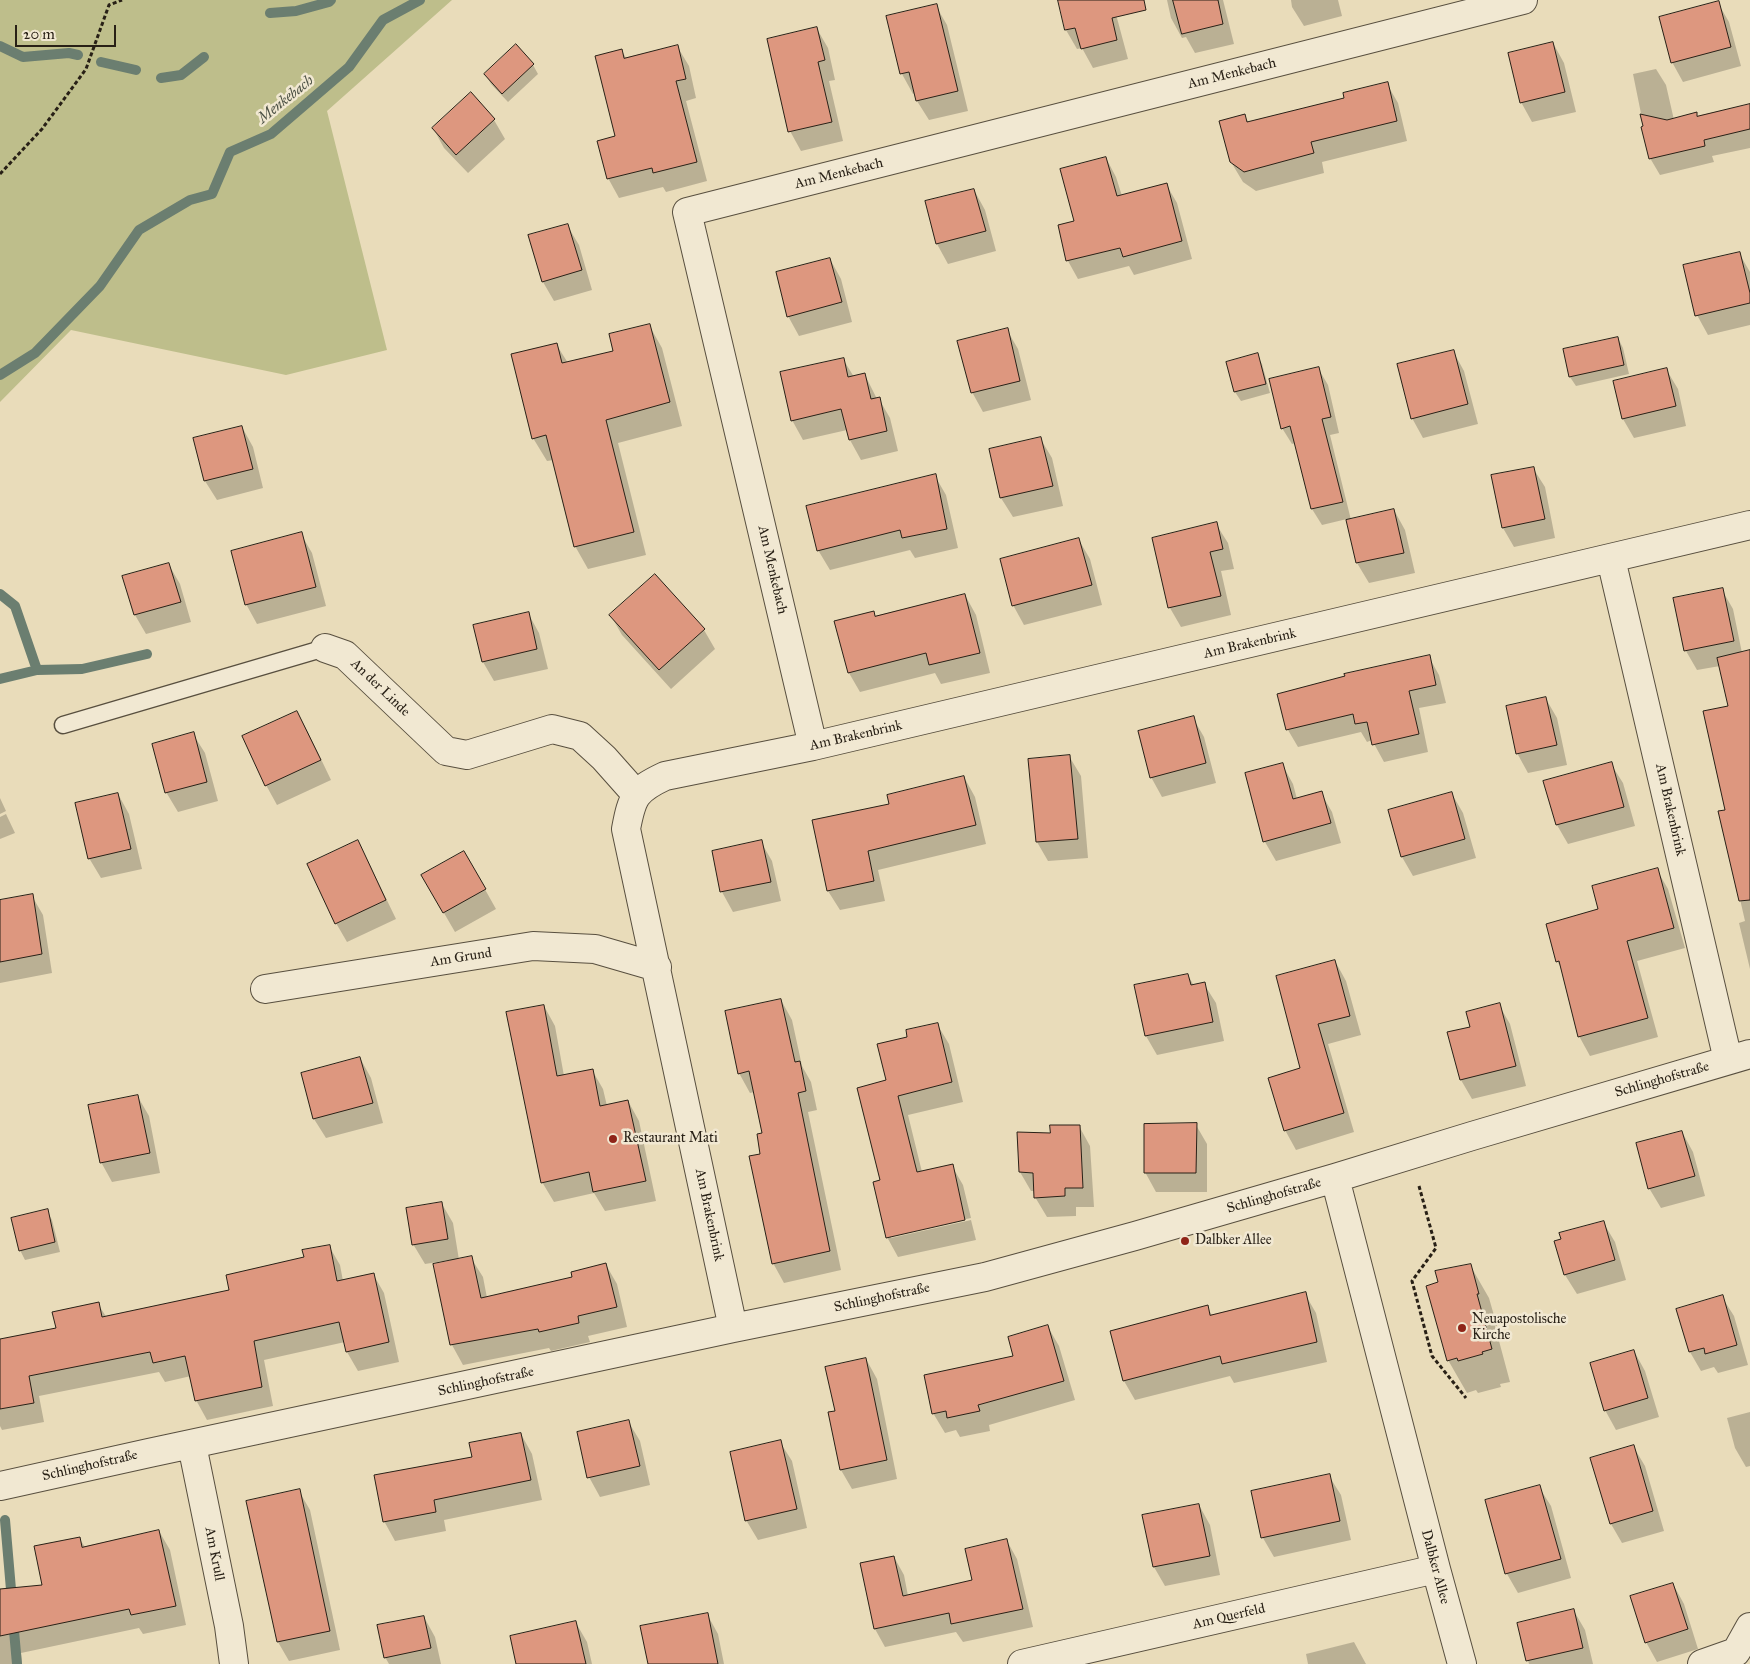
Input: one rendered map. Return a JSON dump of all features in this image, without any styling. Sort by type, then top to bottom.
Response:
[{"type":"street","name":"Am Menkebach","points":[[813,746],[687,212],[1523,0]]},
{"type":"street","name":"Am Brakenbrink","points":[[733,1328],[626,829],[630,808],[636,794],[648,784],[665,776],[813,746],[1750,525]]},
{"type":"street","name":"Am Brakenbrink","points":[[1611,559],[1739,1057]]},
{"type":"street","name":"An der Linde","points":[[325,648],[345,655],[446,751],[467,755],[552,729],[580,736],[604,758],[636,794]]},
{"type":"street","name":"Am Grund","points":[[264,989],[533,946],[595,949],[657,967]]},
{"type":"street","name":"Schlinghofstraße","points":[[0,1486],[733,1328],[985,1277],[1335,1178],[1739,1057]]},
{"type":"street","name":"Dalbker Allee","points":[[1335,1178],[1462,1664]]},
{"type":"street","name":"Am Krull","points":[[192,1445],[234,1664]]},
{"type":"street","name":"Am Querfeld","points":[[1022,1664],[1436,1570]]},
{"type":"street","points":[[1702,1664],[1736,1652],[1750,1627]]},
{"type":"lane","name":"An der Linde","points":[[63,725],[325,648]]},
{"type":"path","points":[[0,174],[42,128],[86,69],[109,4],[122,0]]},
{"type":"path","points":[[1411,1155],[1436,1248],[1412,1281],[1432,1356],[1466,1398]]},
{"type":"green space","points":[[0,0],[452,0],[327,111],[387,350],[286,375],[71,330],[0,402]]},
{"type":"building","points":[[1058,0],[1144,0],[1146,10],[1112,18],[1117,40],[1081,49],[1075,28],[1065,30]]},
{"type":"building","points":[[1173,0],[1218,0],[1223,24],[1182,34]]},
{"type":"building","points":[[1719,1],[1731,47],[1671,63],[1659,17]]},
{"type":"building","points":[[937,4],[958,91],[916,101],[909,72],[900,74],[886,16]]},
{"type":"building","points":[[817,27],[825,60],[818,62],[832,122],[788,132],[767,39]]},
{"type":"building","points":[[1553,42],[1565,92],[1520,103],[1508,53]]},
{"type":"building","points":[[516,44],[534,64],[502,94],[484,74]]},
{"type":"building","points":[[678,45],[686,79],[676,81],[697,162],[653,173],[652,168],[607,179],[597,141],[615,136],[595,56],[622,49],[624,58]]},
{"type":"building","points":[[1388,82],[1397,121],[1311,142],[1314,153],[1244,172],[1230,162],[1219,121],[1245,114],[1247,122],[1344,98],[1343,93]]},
{"type":"building","points":[[471,92],[495,119],[456,155],[432,128]]},
{"type":"building","points":[[1750,104],[1750,129],[1704,140],[1705,146],[1649,159],[1641,127],[1643,126],[1640,114],[1667,120],[1697,112],[1697,116]]},
{"type":"building","points":[[1106,157],[1117,196],[1167,183],[1182,241],[1123,257],[1120,248],[1066,261],[1058,225],[1074,221],[1060,169]]},
{"type":"building","points":[[974,189],[986,231],[936,244],[925,201]]},
{"type":"building","points":[[568,224],[582,270],[542,282],[528,235]]},
{"type":"building","points":[[1740,252],[1750,293],[1750,303],[1695,316],[1683,265]]},
{"type":"building","points":[[830,258],[842,302],[787,317],[776,272]]},
{"type":"building","points":[[650,324],[670,402],[606,420],[634,532],[574,547],[546,435],[532,439],[511,354],[557,343],[562,363],[613,351],[609,334]]},
{"type":"building","points":[[1008,328],[1020,381],[971,393],[957,341]]},
{"type":"building","points":[[1618,337],[1624,365],[1569,377],[1563,349]]},
{"type":"building","points":[[1454,350],[1468,404],[1411,419],[1397,364]]},
{"type":"building","points":[[1258,353],[1266,384],[1234,392],[1226,362]]},
{"type":"building","points":[[844,358],[848,377],[865,373],[871,399],[880,397],[887,431],[849,440],[841,409],[791,421],[780,372]]},
{"type":"building","points":[[1319,367],[1331,417],[1322,419],[1343,502],[1311,509],[1290,426],[1281,429],[1269,379]]},
{"type":"building","points":[[1667,368],[1676,406],[1622,419],[1613,381]]},
{"type":"building","points":[[242,426],[253,469],[204,481],[193,438]]},
{"type":"building","points":[[1041,437],[1053,486],[1000,498],[989,449]]},
{"type":"building","points":[[1534,467],[1545,519],[1502,528],[1491,475]]},
{"type":"building","points":[[936,474],[947,529],[902,538],[900,530],[817,551],[806,506]]},
{"type":"building","points":[[1394,509],[1404,553],[1356,563],[1346,520]]},
{"type":"building","points":[[1217,522],[1223,549],[1210,552],[1221,596],[1168,608],[1152,538]]},
{"type":"building","points":[[302,532],[316,587],[245,605],[231,551]]},
{"type":"building","points":[[1079,538],[1092,585],[1012,606],[1000,559]]},
{"type":"building","points":[[169,563],[181,602],[134,615],[122,576]]},
{"type":"building","points":[[655,574],[705,629],[659,670],[609,615]]},
{"type":"building","points":[[1723,588],[1734,641],[1684,651],[1673,598]]},
{"type":"building","points":[[965,594],[980,653],[929,665],[926,653],[848,673],[834,621],[874,611],[875,616]]},
{"type":"building","points":[[529,612],[537,649],[482,662],[473,625]]},
{"type":"building","points":[[1750,650],[1750,900],[1739,901],[1718,811],[1725,810],[1703,711],[1728,706],[1717,658]]},
{"type":"building","points":[[1430,655],[1436,685],[1409,691],[1419,734],[1372,745],[1367,722],[1355,724],[1353,714],[1286,730],[1277,694],[1345,676],[1344,674]]},
{"type":"building","points":[[1546,697],[1557,745],[1516,754],[1506,706]]},
{"type":"building","points":[[297,711],[321,760],[265,786],[242,736]]},
{"type":"building","points":[[1194,716],[1206,763],[1150,778],[1138,731]]},
{"type":"building","points":[[194,732],[207,782],[165,793],[152,744]]},
{"type":"building","points":[[1070,755],[1078,839],[1036,842],[1028,759]]},
{"type":"building","points":[[1612,762],[1624,807],[1556,825],[1543,781]]},
{"type":"building","points":[[1283,763],[1293,799],[1322,791],[1331,823],[1263,842],[1245,773]]},
{"type":"building","points":[[964,776],[976,825],[868,851],[874,881],[827,891],[812,820],[889,804],[887,795]]},
{"type":"building","points":[[1452,792],[1465,839],[1401,857],[1388,810]]},
{"type":"building","points":[[118,793],[131,849],[88,859],[75,803]]},
{"type":"building","points":[[358,840],[386,900],[335,924],[307,864]]},
{"type":"building","points":[[762,840],[771,882],[720,892],[712,851]]},
{"type":"building","points":[[464,851],[486,889],[443,913],[421,875]]},
{"type":"building","points":[[1658,868],[1674,928],[1627,941],[1648,1018],[1578,1037],[1559,961],[1556,962],[1546,924],[1598,909],[1592,886]]},
{"type":"building","points":[[33,894],[42,954],[0,962],[0,900]]},
{"type":"building","points":[[1335,960],[1350,1016],[1318,1024],[1344,1113],[1284,1131],[1268,1078],[1300,1068],[1276,976]]},
{"type":"building","points":[[1188,974],[1191,985],[1205,982],[1213,1022],[1145,1036],[1134,985]]},
{"type":"building","points":[[781,999],[795,1062],[800,1061],[806,1091],[798,1093],[830,1251],[772,1264],[749,1156],[760,1154],[757,1134],[762,1133],[749,1071],[738,1074],[725,1011]]},
{"type":"building","points":[[1500,1003],[1516,1066],[1460,1080],[1447,1032],[1470,1027],[1466,1012]]},
{"type":"building","points":[[544,1005],[557,1076],[593,1069],[600,1106],[628,1100],[646,1181],[593,1192],[589,1172],[541,1183],[506,1012]]},
{"type":"building","points":[[938,1023],[952,1082],[898,1096],[917,1172],[953,1164],[965,1220],[886,1238],[873,1182],[880,1180],[857,1088],[886,1080],[877,1044],[907,1037],[906,1030]]},
{"type":"building","points":[[360,1057],[373,1103],[313,1119],[301,1073]]},
{"type":"building","points":[[138,1095],[150,1153],[100,1163],[88,1105]]},
{"type":"building","points":[[1197,1123],[1196,1173],[1144,1173],[1144,1124]]},
{"type":"building","points":[[1050,1125],[1080,1125],[1083,1188],[1065,1188],[1065,1196],[1034,1198],[1033,1173],[1019,1172],[1017,1132],[1050,1133]]},
{"type":"building","points":[[1682,1131],[1695,1176],[1648,1189],[1636,1143]]},
{"type":"building","points":[[442,1202],[448,1239],[412,1245],[406,1208]]},
{"type":"building","points":[[48,1209],[55,1242],[19,1251],[11,1218]]},
{"type":"building","points":[[1604,1221],[1615,1260],[1564,1275],[1554,1241],[1561,1239],[1559,1233]]},
{"type":"building","points":[[330,1245],[337,1281],[374,1273],[389,1342],[346,1352],[339,1322],[254,1341],[262,1387],[195,1401],[185,1356],[153,1363],[150,1352],[29,1376],[34,1403],[0,1409],[0,1339],[56,1328],[52,1312],[99,1302],[102,1317],[229,1290],[226,1275],[304,1257],[302,1250]]},
{"type":"building","points":[[472,1256],[481,1298],[572,1277],[571,1272],[606,1263],[617,1307],[578,1316],[579,1323],[539,1332],[538,1329],[450,1345],[433,1264]]},
{"type":"building","name":"Neuapostolische Kirche","points":[[1471,1264],[1492,1349],[1482,1352],[1483,1354],[1458,1361],[1457,1358],[1447,1361],[1426,1286],[1438,1282],[1435,1271]]},
{"type":"building","points":[[1306,1292],[1317,1342],[1222,1364],[1220,1356],[1123,1381],[1110,1331],[1208,1305],[1210,1315]]},
{"type":"building","points":[[1723,1295],[1737,1345],[1705,1354],[1704,1348],[1689,1352],[1676,1309]]},
{"type":"building","points":[[1048,1325],[1064,1381],[978,1405],[980,1411],[947,1418],[946,1411],[932,1414],[924,1375],[1013,1356],[1008,1337]]},
{"type":"building","points":[[1634,1350],[1648,1398],[1604,1411],[1590,1363]]},
{"type":"building","points":[[866,1358],[887,1460],[840,1470],[828,1412],[835,1411],[825,1367]]},
{"type":"building","points":[[629,1420],[640,1466],[587,1478],[577,1432]]},
{"type":"building","points":[[521,1433],[531,1480],[434,1500],[436,1512],[383,1522],[374,1475],[472,1457],[469,1443]]},
{"type":"building","points":[[781,1440],[797,1509],[745,1521],[730,1452]]},
{"type":"building","points":[[1634,1445],[1653,1511],[1610,1524],[1590,1458]]},
{"type":"building","points":[[1330,1474],[1340,1521],[1261,1538],[1251,1491]]},
{"type":"building","points":[[1540,1485],[1561,1559],[1505,1574],[1485,1500]]},
{"type":"building","points":[[300,1489],[330,1631],[277,1642],[246,1501]]},
{"type":"building","points":[[1199,1504],[1210,1556],[1153,1567],[1142,1515]]},
{"type":"building","points":[[159,1530],[176,1606],[131,1615],[129,1609],[0,1636],[0,1589],[42,1585],[34,1546],[80,1537],[82,1547]]},
{"type":"building","points":[[1007,1539],[1023,1609],[951,1624],[949,1613],[874,1629],[860,1563],[894,1556],[903,1596],[972,1580],[965,1549]]},
{"type":"building","points":[[1673,1583],[1688,1629],[1645,1643],[1630,1596]]},
{"type":"building","points":[[1574,1609],[1583,1648],[1526,1661],[1517,1623]]},
{"type":"building","points":[[708,1613],[718,1664],[648,1664],[640,1626]]},
{"type":"building","points":[[424,1616],[431,1648],[384,1658],[377,1625]]},
{"type":"building","points":[[576,1621],[586,1664],[516,1664],[510,1636]]},
{"type":"waterway","points":[[270,13],[296,11],[331,0]]},
{"type":"waterway","name":"Menkebach","points":[[0,375],[35,353],[100,286],[139,230],[190,200],[212,194],[230,152],[271,134],[349,67],[383,20],[420,0]]},
{"type":"waterway","points":[[0,46],[23,57],[69,53],[78,55]]},
{"type":"waterway","points":[[161,78],[181,75],[204,57]]},
{"type":"waterway","points":[[101,62],[136,70]]},
{"type":"waterway","points":[[0,594],[15,606],[37,670],[0,679]]},
{"type":"waterway","points":[[37,670],[82,669],[147,654]]},
{"type":"waterway","points":[[5,1520],[12,1601]]},
{"type":"waterway","points":[[13,1620],[17,1664]]},
{"type":"place","name":"Restaurant Mati","points":[[613,1139]]},
{"type":"place","name":"Dalbker Allee","points":[[1185,1241]]},
{"type":"place","name":"Neuapostolische Kirche","points":[[1462,1328]]}]
